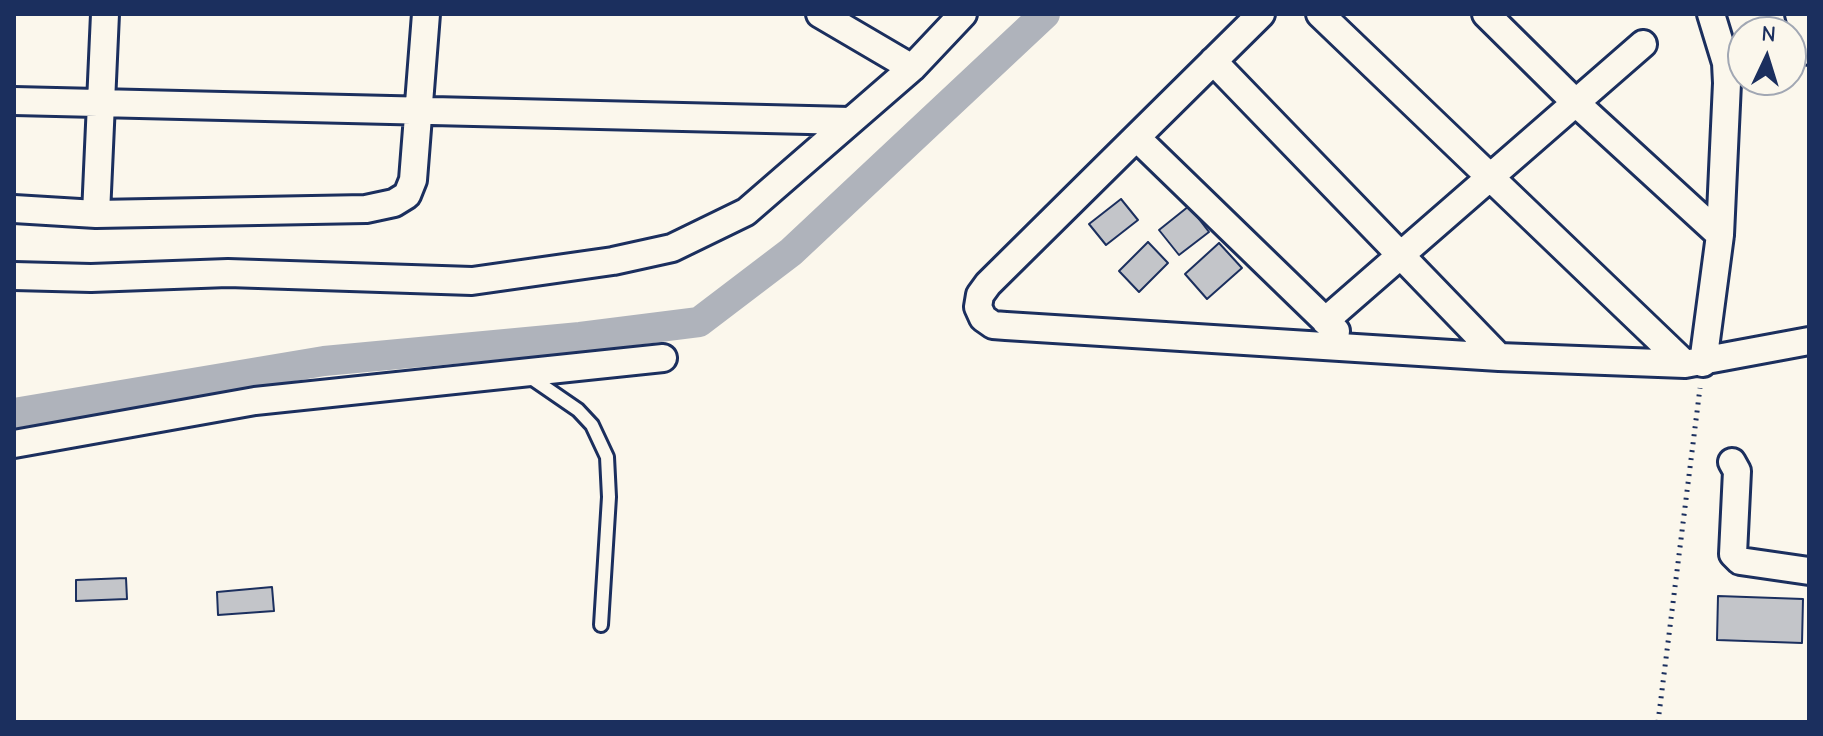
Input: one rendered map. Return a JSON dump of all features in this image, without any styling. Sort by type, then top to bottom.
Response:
[{"type":"street","points":[[96,214],[105,14]]},
{"type":"street","points":[[14,209],[96,214],[366,209],[394,203],[407,195],[413,180],[426,14]]},
{"type":"street","points":[[820,14],[912,68]]},
{"type":"street","points":[[14,276],[91,278],[228,273],[472,281],[613,261],[672,248],[746,212],[912,68],[963,14]]},
{"type":"street","points":[[1261,14],[988,284],[980,295],[978,307],[983,318],[993,325],[1499,357],[1694,364],[1809,341]]},
{"type":"street","points":[[1320,14],[1694,364]]},
{"type":"street","points":[[1486,14],[1576,103],[1720,235]]},
{"type":"street","points":[[1694,364],[1720,235],[1727,83],[1726,63],[1711,14]]},
{"type":"street","points":[[1799,14],[1809,51]]},
{"type":"street","points":[[1325,321],[1643,44]]},
{"type":"street","points":[[1213,61],[1499,357]]},
{"type":"street","points":[[14,101],[850,121]]},
{"type":"street","points":[[1138,139],[1355,348]]},
{"type":"street","points":[[14,444],[255,401],[663,358]]},
{"type":"street","points":[[1732,462],[1737,471],[1733,554],[1740,561],[1809,571]]},
{"type":"lane","points":[[524,372],[578,410],[592,425],[607,457],[609,497],[601,625]]},
{"type":"path","points":[[1658,722],[1694,364]]},
{"type":"building","points":[[1121,199],[1138,220],[1106,245],[1089,224]]},
{"type":"building","points":[[1189,206],[1209,232],[1179,255],[1159,230]]},
{"type":"building","points":[[1148,242],[1168,263],[1139,292],[1119,271]]},
{"type":"building","points":[[1219,243],[1242,268],[1207,299],[1185,274]]},
{"type":"building","points":[[126,578],[127,599],[76,601],[76,580]]},
{"type":"building","points":[[272,587],[274,611],[218,615],[217,592]]},
{"type":"building","points":[[1718,596],[1803,599],[1802,643],[1717,640]]},
{"type":"waterway","points":[[14,413],[324,361],[580,337],[699,322],[791,252],[1045,14]]}]
